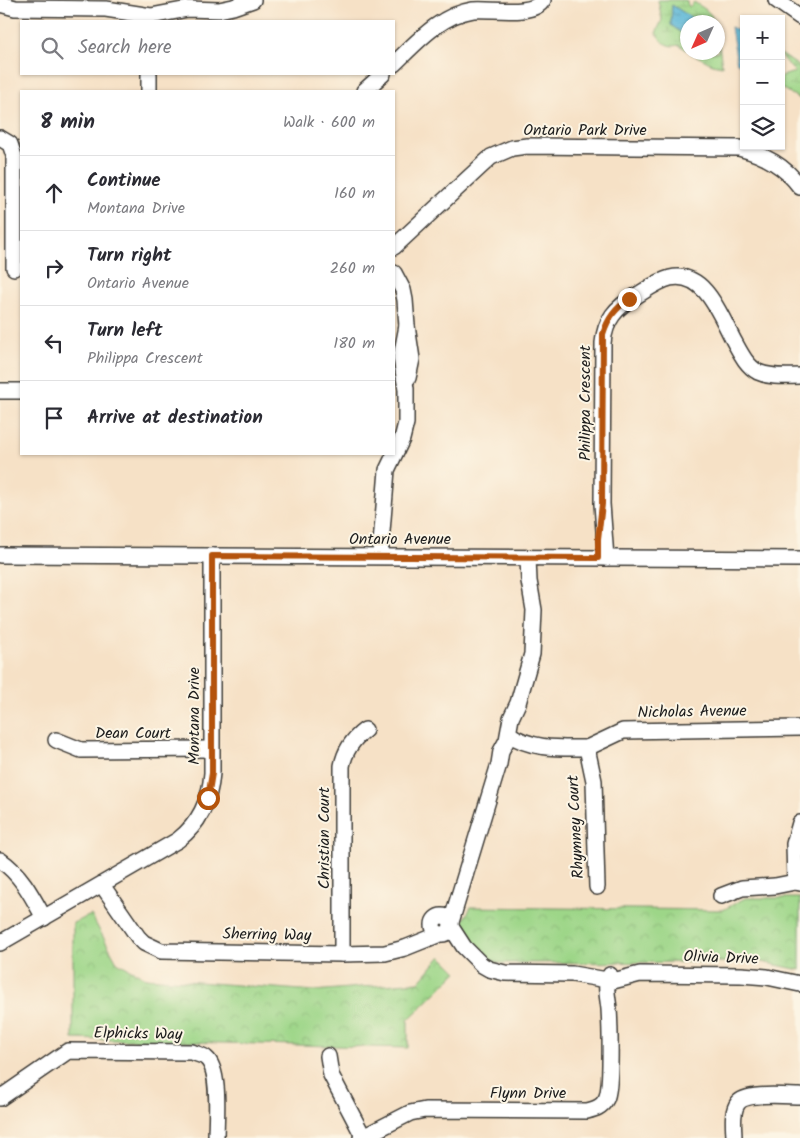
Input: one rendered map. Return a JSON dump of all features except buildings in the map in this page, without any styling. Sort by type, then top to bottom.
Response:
[{"type":"street","points":[[0,4],[15,8],[106,9],[130,6],[149,17],[166,6],[188,10],[219,10],[232,8],[253,0]]},
{"type":"street","points":[[395,63],[429,31],[449,18],[473,10],[530,10],[540,5],[543,0]]},
{"type":"street","points":[[776,0],[797,10]]},
{"type":"street","points":[[149,75],[149,90]]},
{"type":"street","points":[[365,90],[382,75]]},
{"type":"street","points":[[0,138],[10,144],[14,156],[12,268]]},
{"type":"street","name":"Ontario Park Drive","points":[[395,246],[491,157],[512,148],[537,146],[739,148],[763,155],[783,168],[800,187]]},
{"type":"street","points":[[395,275],[405,300],[412,359],[400,407],[405,432],[395,453]]},
{"type":"street","name":"Philippa Crescent","points":[[602,558],[598,539],[602,504],[603,334],[613,312],[629,299],[664,280],[677,277],[692,280],[699,284],[710,298],[740,354],[752,367],[772,376],[800,376]]},
{"type":"street","points":[[0,391],[20,391]]},
{"type":"street","points":[[385,556],[387,470],[394,455]]},
{"type":"street","name":"Ontario Avenue","points":[[0,556],[800,559]]},
{"type":"street","name":"Montana Drive","points":[[0,942],[178,840],[192,828],[204,809],[211,787],[212,556]]},
{"type":"street","name":"Sherring Way","points":[[105,883],[132,930],[144,943],[161,951],[342,954],[395,951],[422,941],[443,926],[455,904],[499,764],[501,751],[514,735],[511,718],[518,703],[532,654],[534,610],[529,581],[534,558]]},
{"type":"street","name":"Nicholas Avenue","points":[[588,748],[623,731],[800,728]]},
{"type":"street","name":"Christian Court","points":[[342,954],[342,766],[346,751],[351,743],[365,730]]},
{"type":"street","points":[[514,735],[546,746],[588,748]]},
{"type":"street","name":"Dean Court","points":[[56,740],[81,750],[211,750]]},
{"type":"street","name":"Rhymney Court","points":[[588,748],[594,781],[597,887]]},
{"type":"street","points":[[721,896],[742,888],[797,883],[794,844],[800,823]]},
{"type":"street","points":[[0,860],[16,873],[24,883],[44,918]]},
{"type":"street","name":"Olivia Drive","points":[[443,926],[482,965],[496,972],[572,974],[588,970],[610,979],[625,971],[640,974],[741,974],[767,976],[800,984]]},
{"type":"street","name":"Flynn Drive","points":[[362,1137],[388,1132],[410,1113],[425,1110],[587,1111],[599,1107],[606,1101],[610,1087],[610,979]]},
{"type":"street","name":"Elphicks Way","points":[[0,1098],[68,1051],[192,1052],[206,1057],[212,1064],[215,1074],[216,1138]]},
{"type":"street","points":[[328,1056],[331,1076],[362,1137]]},
{"type":"street","points":[[734,1138],[734,1116],[738,1102],[753,1096],[800,1096]]},
{"type":"green space","points":[[658,0],[686,0],[689,7],[694,2],[711,15],[687,15],[672,5],[671,25],[680,32],[680,46],[668,45],[656,33],[662,20]]},
{"type":"green space","points":[[785,57],[800,67],[800,99],[785,90],[785,75],[795,72],[785,61]]},
{"type":"green space","points":[[704,60],[721,60],[722,66]]},
{"type":"green space","points":[[745,898],[800,898],[800,970],[762,962],[496,963],[457,931],[471,907],[723,910]]},
{"type":"green space","points":[[91,915],[117,962],[146,978],[314,991],[419,982],[441,956],[457,972],[408,1020],[408,1048],[73,1039],[73,923]]},
{"type":"water","points":[[672,5],[687,15],[680,15],[680,32],[671,25]]},
{"type":"water","points":[[731,27],[740,31],[740,64],[737,63]]},
{"type":"route","points":[[208,798],[212,773],[212,556],[598,558],[602,504],[603,334],[613,312],[629,299]]}]
